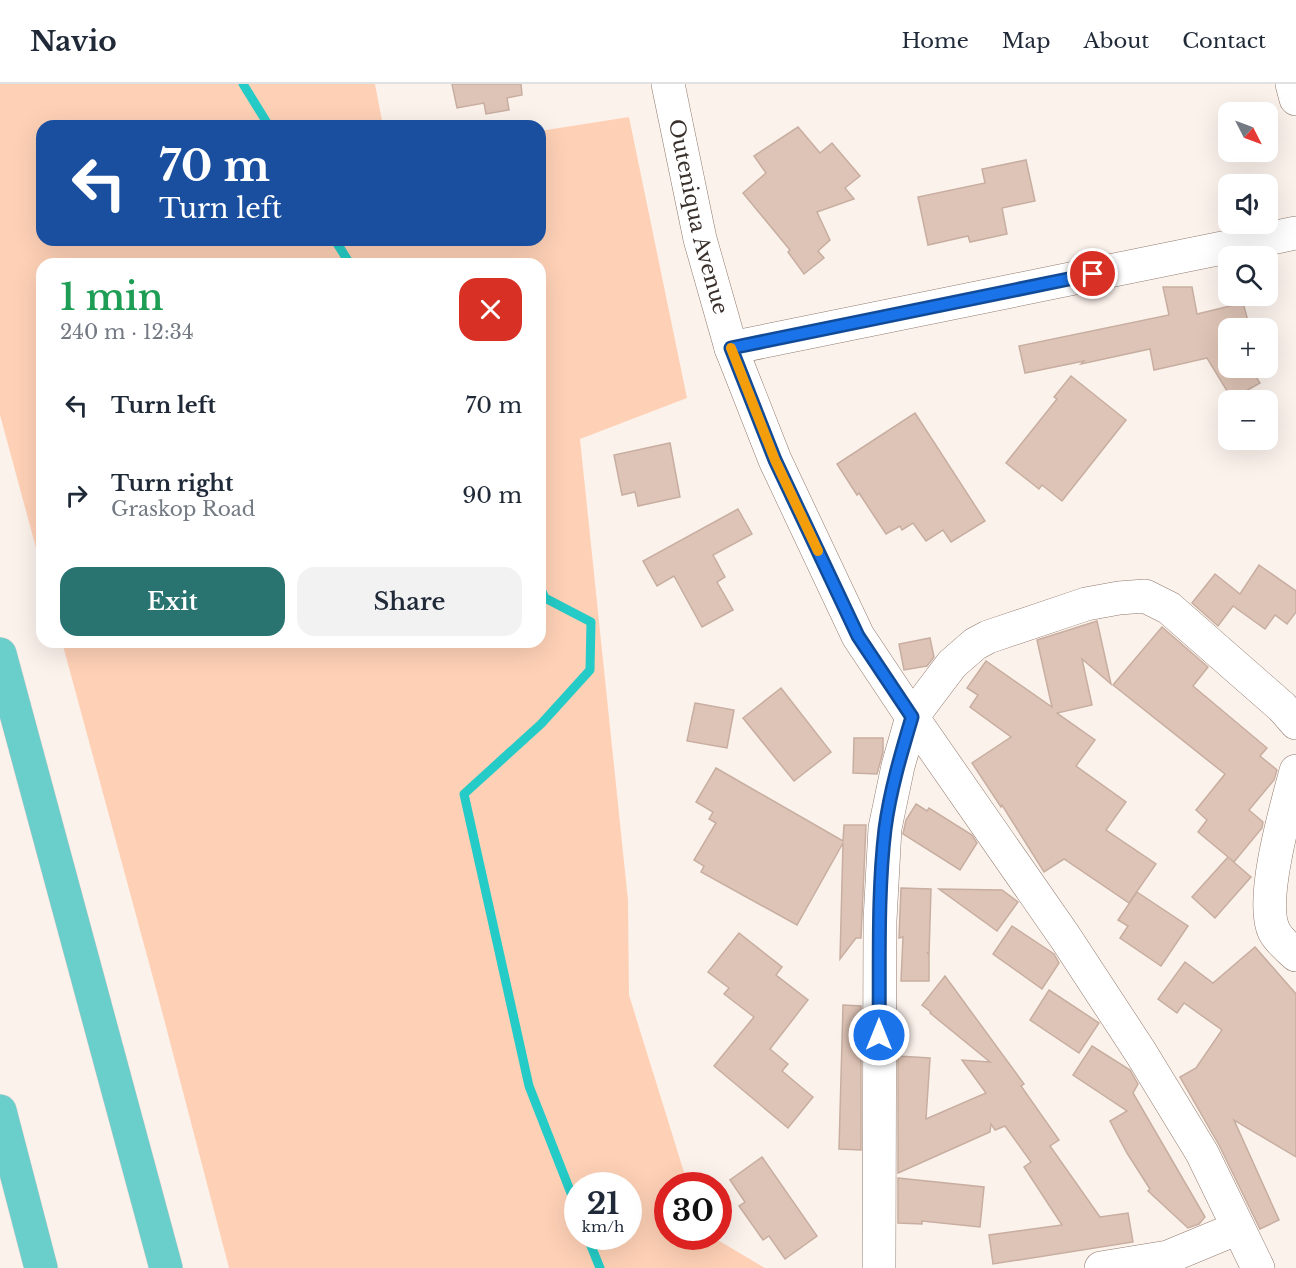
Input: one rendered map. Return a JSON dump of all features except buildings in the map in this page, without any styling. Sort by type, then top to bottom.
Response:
[{"type":"highway","points":[[0,654],[166,1268]]},
{"type":"highway","points":[[0,1111],[41,1268]]},
{"type":"street","name":"Outeniqua Avenue","points":[[668,84],[700,239],[731,348],[775,460],[858,636],[1065,937],[1141,1053],[1202,1153],[1258,1268]]},
{"type":"street","points":[[1292,84],[1296,99]]},
{"type":"street","points":[[731,348],[1296,232]]},
{"type":"street","points":[[879,1268],[880,908],[885,828],[898,766],[912,717],[952,664],[975,644],[988,637],[1086,604],[1145,596],[1169,608],[1282,707],[1296,723]]},
{"type":"street","points":[[1296,771],[1282,825],[1269,909],[1274,931],[1296,955]]},
{"type":"street","points":[[1101,1268],[1168,1257],[1238,1228]]},
{"type":"shaded area","points":[[0,84],[375,84],[382,120],[36,120],[36,246],[546,246],[546,130],[629,117],[687,398],[580,439],[628,900],[629,995],[684,1172],[654,1172],[654,1250],[732,1248],[765,1268],[229,1268],[64,648],[546,648],[546,258],[36,258],[36,548],[0,415]]},
{"type":"waterway","points":[[243,84],[265,120]]},
{"type":"waterway","points":[[339,246],[346,258]]},
{"type":"waterway","points":[[546,599],[591,622],[590,670],[541,724],[464,794],[529,1086],[564,1175]]},
{"type":"waterway","points":[[593,1250],[600,1268]]},
{"type":"slow traffic","points":[[731,348],[775,460],[818,551]]},
{"type":"route","points":[[879,1035],[880,920],[885,828],[898,766],[912,717],[858,636],[775,460],[731,348],[1093,274]]}]
